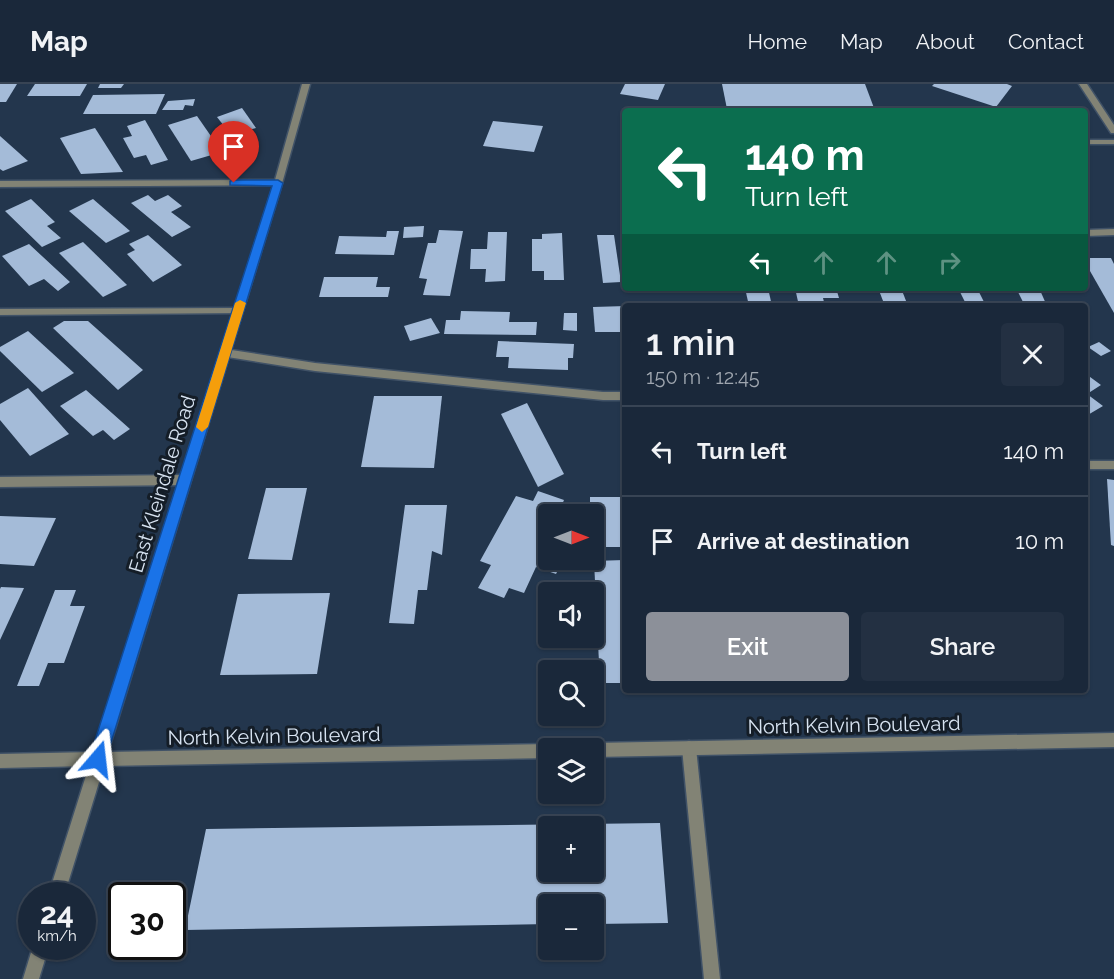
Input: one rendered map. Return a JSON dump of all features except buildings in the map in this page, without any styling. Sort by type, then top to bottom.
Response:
[{"type":"street","name":"East Kleindale Road","points":[[60,882],[278,183],[306,84]]},
{"type":"street","points":[[1083,84],[1114,131]]},
{"type":"street","points":[[1088,142],[1114,142]]},
{"type":"street","points":[[0,184],[278,183]]},
{"type":"street","points":[[1088,233],[1114,232]]},
{"type":"street","points":[[0,312],[238,311]]},
{"type":"street","points":[[225,353],[315,367],[622,396]]},
{"type":"street","points":[[1088,465],[1114,465]]},
{"type":"street","points":[[0,482],[185,480]]},
{"type":"street","name":"North Kelvin Boulevard","points":[[604,750],[1114,740]]},
{"type":"street","points":[[689,748],[712,979]]},
{"type":"street","name":"North Kelvin Boulevard","points":[[0,761],[538,751]]},
{"type":"street","points":[[31,979],[37,960]]},
{"type":"slow traffic","points":[[202,427],[240,303]]},
{"type":"route","points":[[98,759],[278,183],[234,183]]}]
